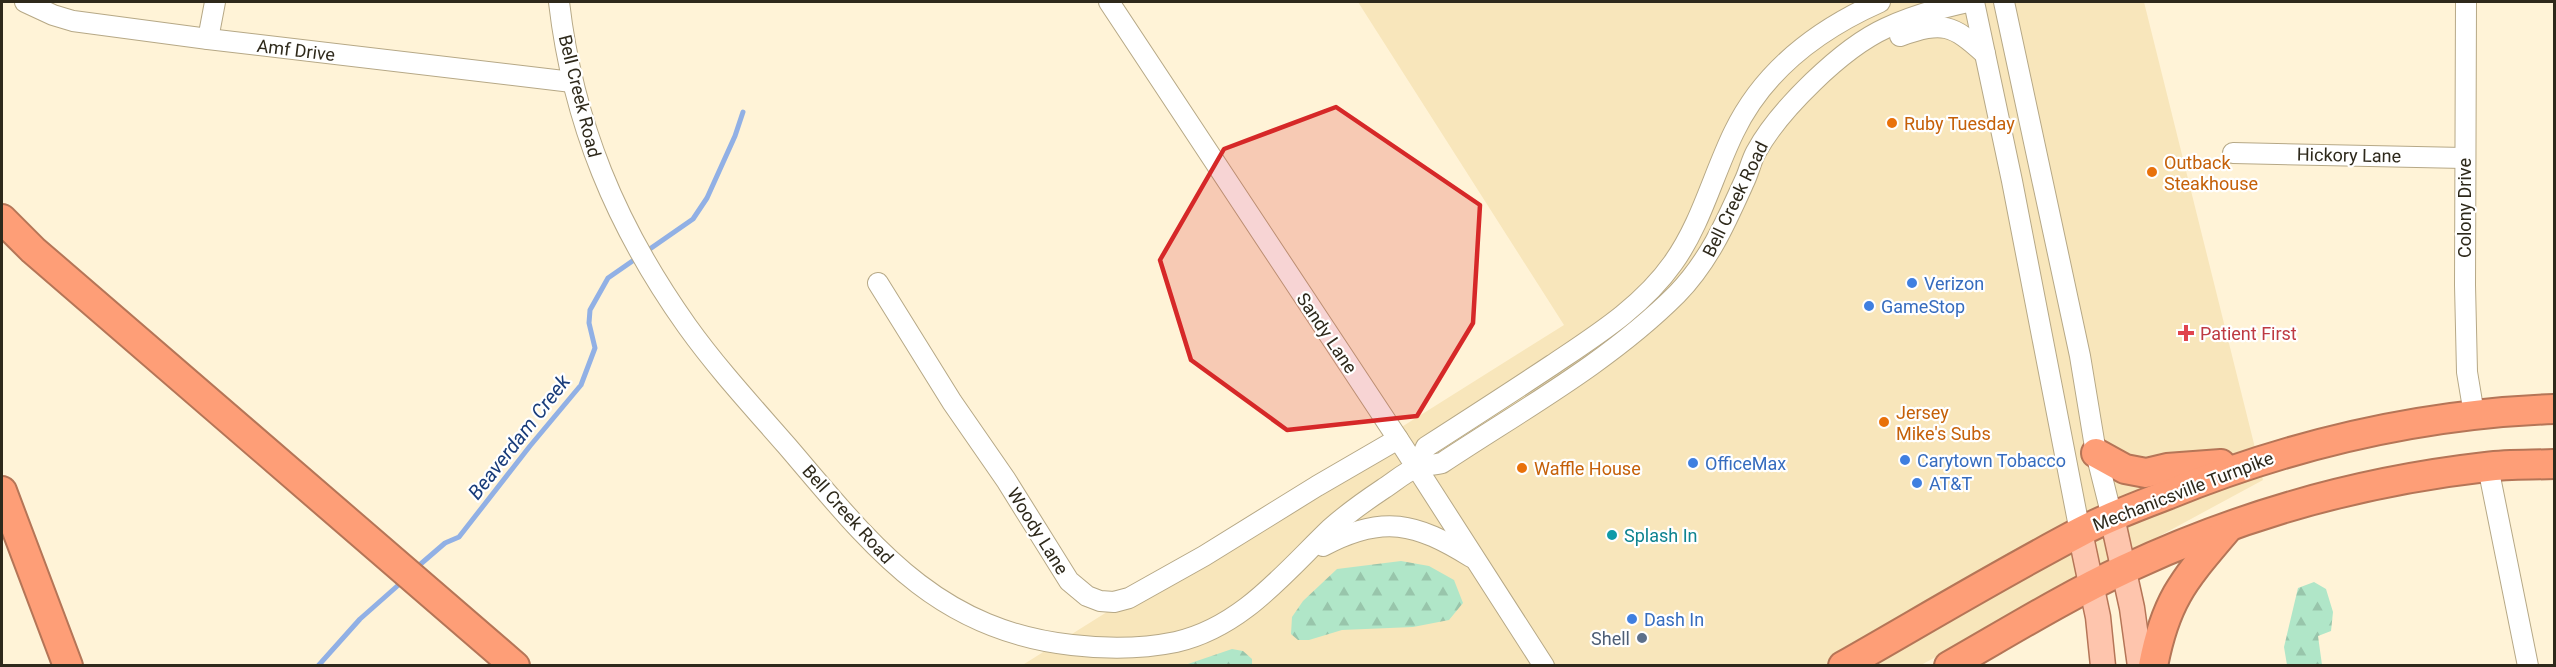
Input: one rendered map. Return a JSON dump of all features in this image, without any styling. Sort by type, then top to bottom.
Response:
[{"type":"highway","points":[[2,219],[33,250],[515,666]]},
{"type":"highway","name":"Mechanicsville Turnpike","points":[[1843,666],[2080,532],[2112,517],[2253,462],[2327,441],[2399,425],[2474,414],[2554,409]]},
{"type":"highway","points":[[2096,453],[2125,469],[2146,473],[2168,468],[2253,462]]},
{"type":"highway","points":[[1949,666],[2124,569],[2229,527],[2342,493],[2428,475],[2488,467],[2554,464]]},
{"type":"highway","points":[[2,491],[68,666]]},
{"type":"highway","points":[[2153,666],[2159,633],[2176,594],[2229,527]]},
{"type":"main road","points":[[2112,517],[2124,569],[2140,666]]},
{"type":"main road","points":[[2080,532],[2092,586],[2103,666]]},
{"type":"street","name":"Amf Drive","points":[[25,2],[73,21],[572,82]]},
{"type":"street","points":[[208,39],[214,2]]},
{"type":"street","name":"Bell Creek Road","points":[[559,2],[572,82],[582,120],[611,200],[638,250],[686,325],[727,377],[880,552],[919,586],[953,609],[990,626],[1051,643],[1124,648],[1176,642],[1219,626],[1241,613],[1350,513],[1417,467],[1442,464],[1608,355],[1676,295],[1700,268],[1718,240],[1755,154],[1772,126],[1800,93],[1846,54],[1886,28],[1939,8],[1968,2]]},
{"type":"street","name":"Sandy Lane","points":[[1108,2],[1417,467],[1544,666]]},
{"type":"street","name":"Bell Creek Road","points":[[1417,467],[1426,447],[1608,328],[1644,295],[1673,263],[1694,227],[1734,133],[1752,101],[1800,48],[1832,25],[1880,2]]},
{"type":"street","points":[[1974,2],[2012,181],[2080,532]]},
{"type":"street","points":[[2004,2],[2080,356],[2096,453],[2112,517]]},
{"type":"street","name":"Colony Drive","points":[[2466,2],[2464,158],[2467,372],[2474,414]]},
{"type":"street","points":[[1846,54],[1922,28],[1937,26],[1950,28],[1964,35],[1985,54]]},
{"type":"street","name":"Hickory Lane","points":[[2234,153],[2464,158]]},
{"type":"street","name":"Woody Lane","points":[[878,283],[922,355],[1006,480],[1069,581],[1087,596],[1100,601],[1114,602],[1129,598],[1204,556],[1398,439]]},
{"type":"street","points":[[2488,467],[2528,666]]},
{"type":"street","points":[[1302,558],[1349,532],[1386,526],[1423,532],[1437,537],[1477,561]]},
{"type":"highlighted area","points":[[1336,107],[1480,205],[1473,323],[1417,416],[1287,430],[1191,360],[1160,260],[1224,149]]},
{"type":"shaded area","points":[[1358,2],[2144,2],[2263,480],[1921,665],[1021,666],[1564,325]]},
{"type":"green space","points":[[1401,561],[1429,566],[1454,580],[1463,603],[1449,620],[1413,627],[1342,630],[1309,640],[1298,640],[1291,634],[1292,617],[1303,601],[1337,569]]},
{"type":"green space","points":[[2314,582],[2326,589],[2333,612],[2331,631],[2318,636],[2322,665],[2287,665],[2284,647],[2298,588]]},
{"type":"green space","points":[[1232,649],[1243,651],[1252,659],[1252,665],[1185,665]]},
{"type":"waterway","name":"Beaverdam Creek","points":[[416,568],[445,543],[459,537],[581,385],[595,348],[589,323],[590,310],[608,278],[693,219],[707,198],[735,136],[743,112]]},
{"type":"waterway","name":"Beaverdam Creek","points":[[318,666],[360,619],[403,581]]},
{"type":"place","name":"Ruby Tuesday","points":[[1892,123]]},
{"type":"place","name":"Outback Steakhouse","points":[[2152,172]]},
{"type":"place","name":"Verizon","points":[[1912,283]]},
{"type":"place","name":"GameStop","points":[[1869,306]]},
{"type":"place","name":"Patient First","points":[[2186,333]]},
{"type":"place","name":"Jersey Mike's Subs","points":[[1884,422]]},
{"type":"place","name":"Carytown Tobacco","points":[[1905,460]]},
{"type":"place","name":"OfficeMax","points":[[1693,463]]},
{"type":"place","name":"Waffle House","points":[[1522,468]]},
{"type":"place","name":"AT&T","points":[[1917,483]]},
{"type":"place","name":"Splash In","points":[[1612,535]]},
{"type":"place","name":"Dash In","points":[[1632,619]]},
{"type":"place","name":"Shell","points":[[1642,638]]}]
